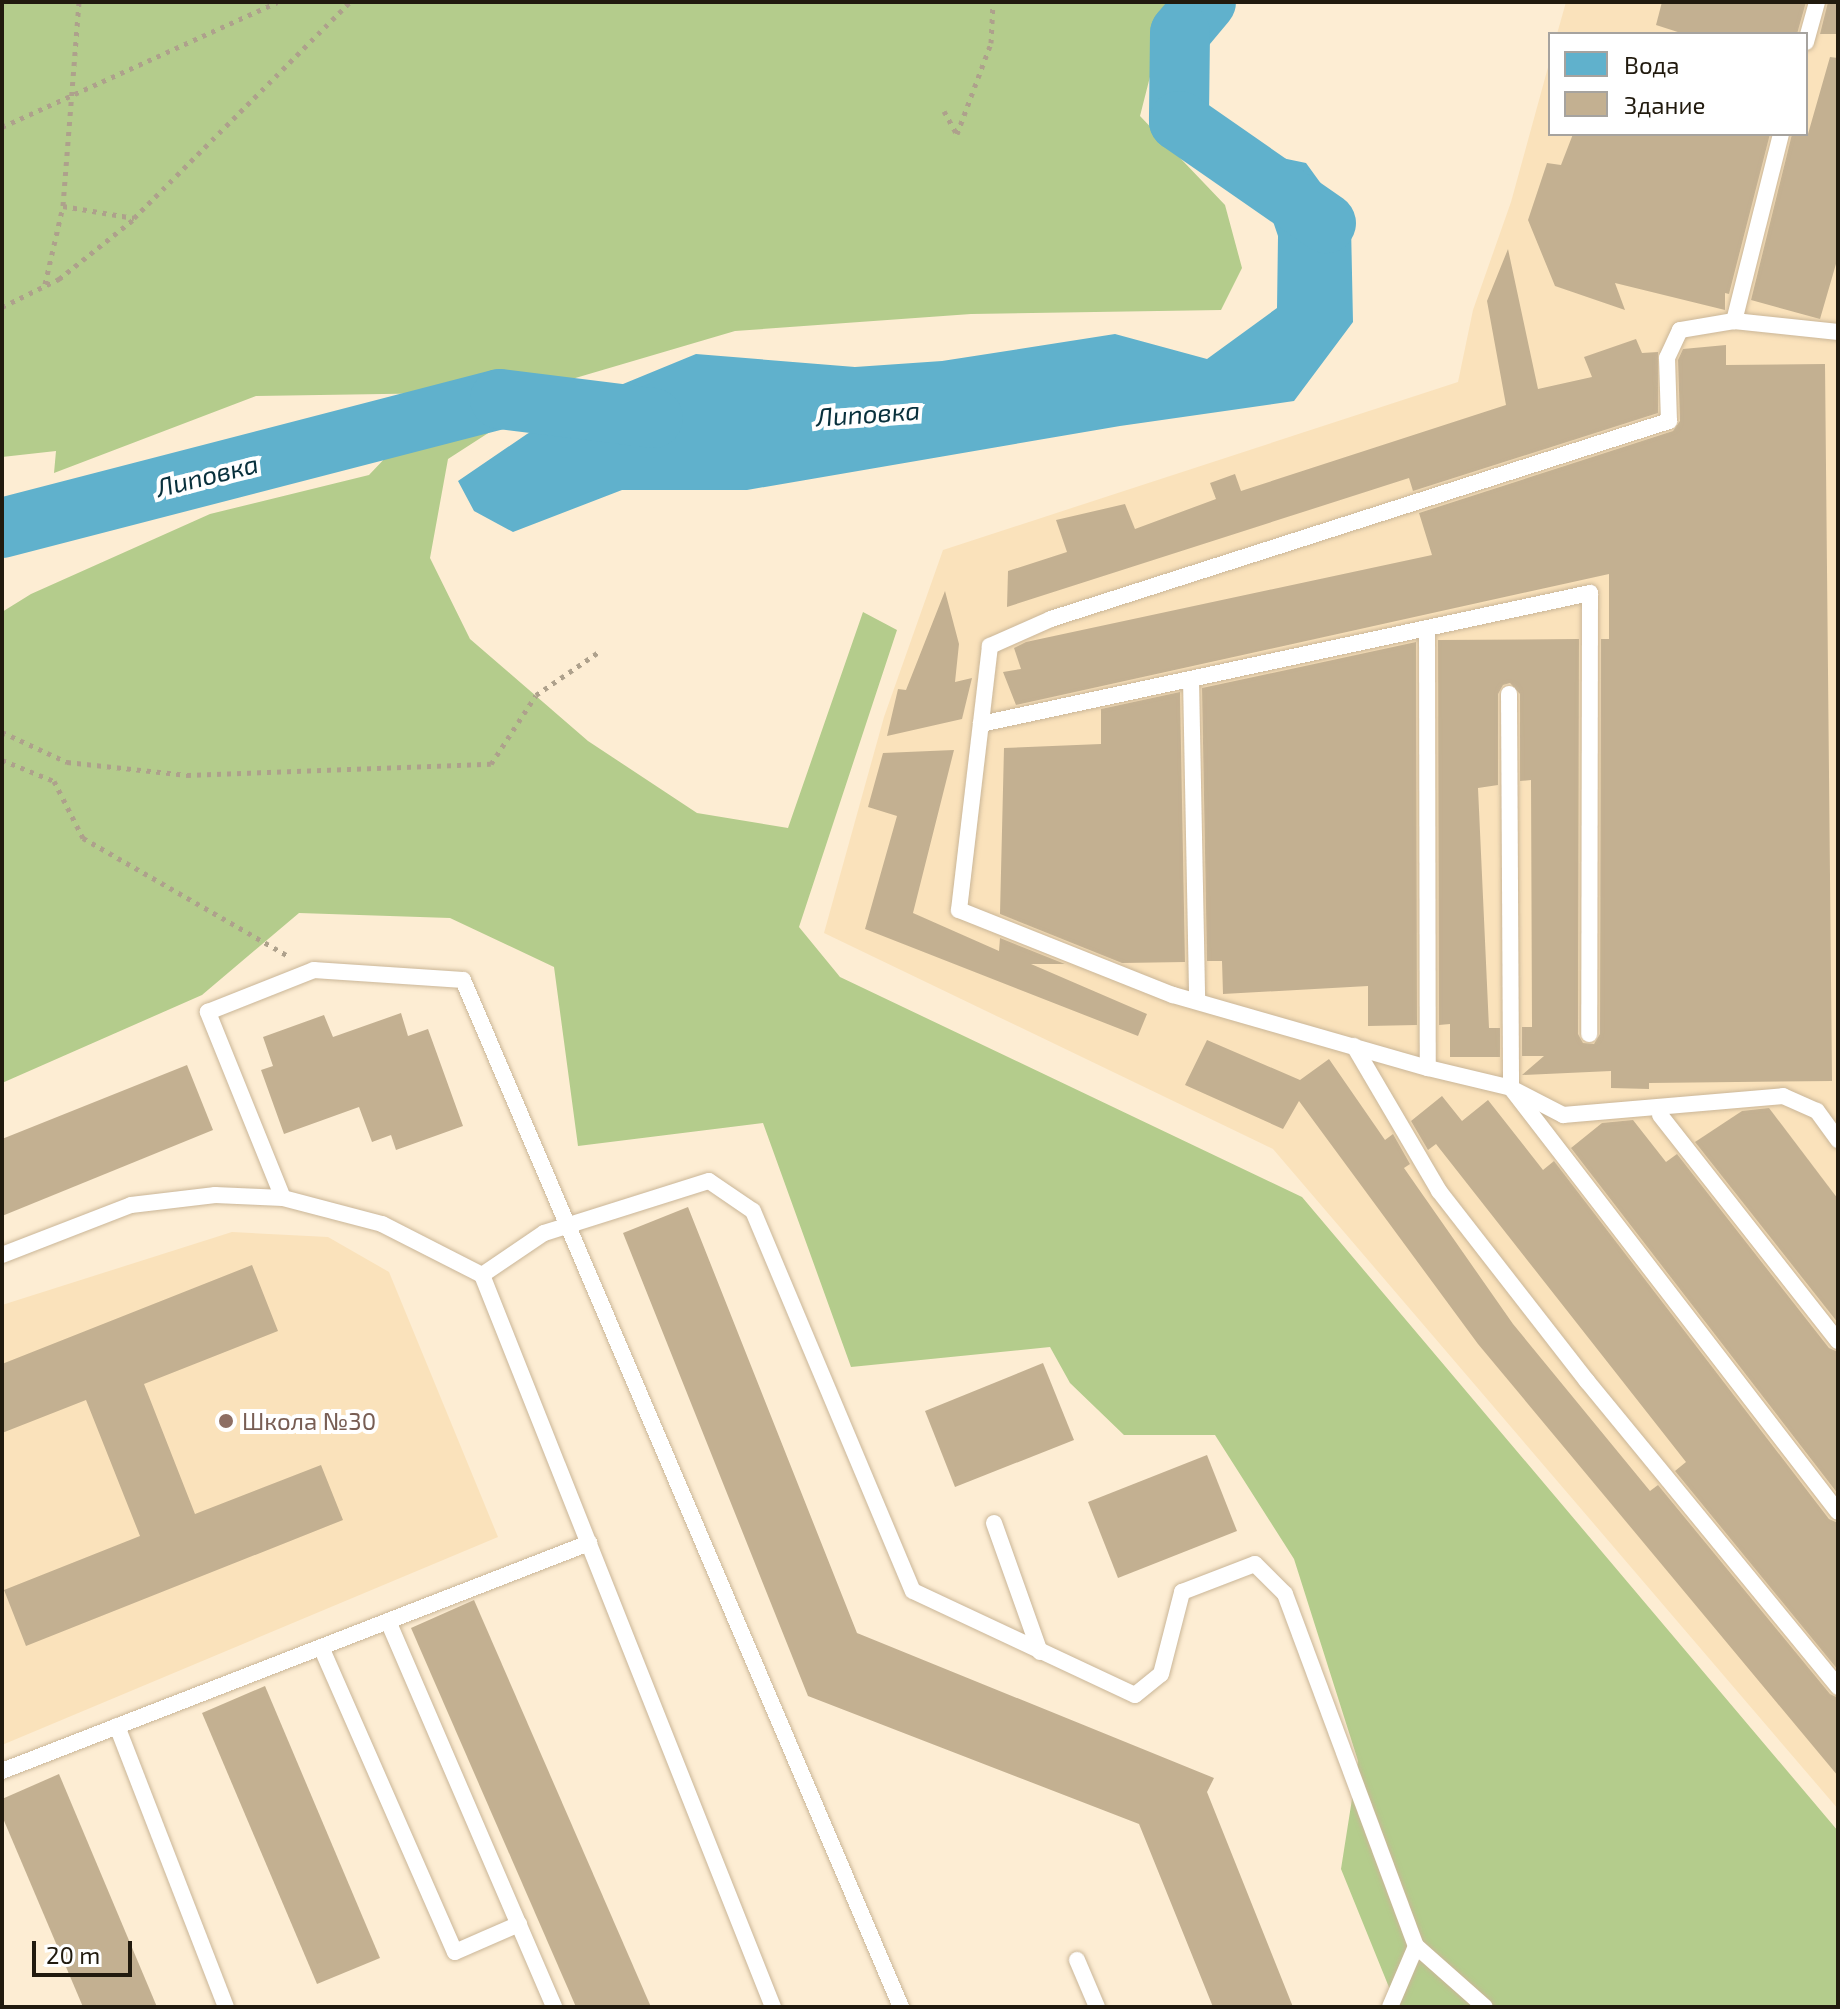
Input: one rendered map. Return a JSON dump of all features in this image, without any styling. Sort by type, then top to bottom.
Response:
[{"type":"lane","points":[[1808,35],[1817,2]]},
{"type":"lane","points":[[1734,321],[1780,136]]},
{"type":"lane","points":[[1838,332],[1734,321],[1680,330],[1667,358],[1669,421],[1051,619],[990,646],[959,910],[1197,1001],[1428,1068],[1511,1088],[1563,1115],[1783,1096],[1817,1111],[1838,1140]]},
{"type":"lane","points":[[981,724],[1590,593],[1589,1034]]},
{"type":"lane","points":[[1427,628],[1428,1068]]},
{"type":"lane","points":[[1191,679],[1197,1001]]},
{"type":"lane","points":[[1509,694],[1511,1088],[1838,1512]]},
{"type":"lane","points":[[283,1198],[208,1012],[314,970],[463,980],[901,2007]]},
{"type":"lane","points":[[1354,1046],[1439,1191],[1587,1381],[1838,1687]]},
{"type":"lane","points":[[1660,1115],[1838,1341]]},
{"type":"lane","points":[[482,1275],[544,1233],[709,1181],[753,1211],[913,1591],[1135,1695],[1161,1674],[1182,1592],[1255,1564],[1285,1594],[1416,1946],[1485,2007]]},
{"type":"lane","points":[[2,1255],[131,1205],[215,1195],[283,1198],[382,1224],[482,1275],[773,2007]]},
{"type":"lane","points":[[994,1523],[1040,1652]]},
{"type":"lane","points":[[2,1771],[589,1543]]},
{"type":"lane","points":[[388,1621],[554,2007]]},
{"type":"lane","points":[[321,1647],[455,1952],[519,1924]]},
{"type":"lane","points":[[117,1726],[226,2007]]},
{"type":"lane","points":[[1390,2007],[1416,1946]]},
{"type":"lane","points":[[1077,1960],[1097,2007]]},
{"type":"path","points":[[45,285],[63,206],[79,2]]},
{"type":"path","points":[[2,127],[277,2]]},
{"type":"path","points":[[2,307],[45,285],[134,218],[350,2]]},
{"type":"path","points":[[944,111],[957,134],[991,43],[993,2]]},
{"type":"path","points":[[63,206],[134,218]]},
{"type":"path","points":[[2,732],[67,762],[187,775],[491,764],[536,695],[600,651]]},
{"type":"path","points":[[2,760],[54,781],[83,838],[314,970]]},
{"type":"shaded area","points":[[1566,2],[1838,2],[1838,1809],[1273,1149],[824,933],[884,717],[943,550],[1458,382],[1473,310],[1511,202],[1548,67],[1548,136],[1808,136],[1808,32],[1558,32]]},
{"type":"shaded area","name":"Школа №30","points":[[232,1232],[328,1237],[389,1272],[498,1537],[2,1745],[2,1305]]},
{"type":"green space","points":[[2,2],[1181,2],[1167,10],[1140,116],[1225,205],[1242,268],[1221,310],[971,314],[735,331],[572,379],[448,459],[430,558],[470,639],[588,741],[697,813],[788,828],[863,612],[897,630],[799,927],[840,977],[1302,1197],[1838,1831],[1838,2007],[1397,2007],[1341,1869],[1358,1761],[1294,1559],[1215,1435],[1124,1435],[1070,1383],[1050,1347],[851,1367],[763,1123],[578,1146],[554,967],[450,918],[299,913],[202,995],[2,1083],[2,612],[31,594],[210,514],[369,475],[447,393],[256,396],[54,473],[56,451],[2,457]]},
{"type":"water","points":[[1249,151],[1306,163],[1351,225],[1353,322],[1294,401],[1120,426],[747,490],[622,490],[513,532],[474,511],[458,481],[527,434],[589,398],[696,354],[855,367],[942,361],[1115,334],[1207,359],[1277,308],[1278,236]]},
{"type":"building","points":[[1662,2],[1806,2],[1798,32],[1678,32],[1656,25]]},
{"type":"building","points":[[1828,2],[1838,2],[1838,34],[1820,34]]},
{"type":"building","points":[[1830,57],[1838,58],[1838,257],[1820,319],[1751,300],[1792,136],[1808,134]]},
{"type":"building","points":[[1572,136],[1769,136],[1729,294],[1725,293],[1725,310],[1615,283],[1625,310],[1555,286],[1528,220],[1547,163],[1561,165]]},
{"type":"building","points":[[1508,249],[1538,389],[1592,377],[1584,357],[1636,339],[1642,353],[1658,352],[1658,413],[1413,491],[1409,478],[1007,607],[1008,571],[1067,552],[1056,520],[1125,504],[1135,529],[1216,499],[1210,483],[1235,474],[1241,491],[1506,405],[1487,301]]},
{"type":"building","points":[[1726,345],[1726,365],[1825,364],[1832,1081],[1649,1083],[1649,1089],[1611,1088],[1611,1071],[1522,1075],[1544,1056],[1522,1056],[1522,1027],[1532,1027],[1531,780],[1520,781],[1520,694],[1510,683],[1503,685],[1498,694],[1498,785],[1478,788],[1489,1028],[1500,1028],[1500,1057],[1450,1057],[1450,1024],[1439,1025],[1438,640],[1579,639],[1578,1034],[1583,1043],[1594,1044],[1600,1034],[1601,639],[1609,639],[1609,574],[1016,705],[1003,672],[1021,669],[1014,648],[1026,642],[1432,555],[1419,513],[1673,431],[1680,421],[1678,360],[1683,349]]},
{"type":"building","points":[[945,591],[959,644],[955,682],[972,678],[962,719],[887,736],[898,689],[906,690]]},
{"type":"building","points":[[1416,642],[1417,1025],[1368,1026],[1368,986],[1223,994],[1222,961],[1207,961],[1202,688]]},
{"type":"building","points":[[1180,692],[1185,962],[1122,963],[1000,914],[1004,748],[1101,744],[1101,709]]},
{"type":"building","points":[[954,750],[913,913],[999,951],[1000,938],[1065,964],[1031,964],[1147,1014],[1138,1036],[865,929],[897,816],[868,807],[883,753]]},
{"type":"building","points":[[401,1013],[408,1036],[428,1029],[463,1126],[396,1150],[391,1135],[372,1142],[359,1107],[284,1134],[261,1070],[273,1066],[263,1037],[324,1015],[333,1037]]},
{"type":"building","points":[[1207,1040],[1300,1080],[1329,1059],[1385,1140],[1393,1134],[1410,1164],[1404,1168],[1513,1324],[1650,1491],[1658,1485],[1830,1694],[1838,1698],[1838,1776],[1478,1344],[1299,1101],[1283,1129],[1185,1085]]},
{"type":"building","points":[[187,1065],[213,1130],[2,1216],[2,1139]]},
{"type":"building","points":[[1442,1096],[1462,1121],[1488,1100],[1543,1170],[1554,1161],[1829,1519],[1838,1523],[1838,1670],[1675,1471],[1686,1462],[1436,1144],[1428,1150],[1411,1121]]},
{"type":"building","points":[[1769,1108],[1838,1199],[1838,1323],[1695,1142],[1742,1111]]},
{"type":"building","points":[[1633,1120],[1666,1162],[1677,1154],[1829,1348],[1838,1352],[1838,1494],[1571,1148],[1602,1123]]},
{"type":"building","points":[[688,1207],[857,1633],[1214,1778],[1207,1792],[1293,2007],[1213,2007],[1139,1824],[808,1696],[623,1233]]},
{"type":"building","points":[[252,1265],[278,1331],[144,1384],[195,1514],[321,1465],[343,1520],[26,1646],[4,1590],[140,1536],[86,1400],[2,1433],[2,1364]]},
{"type":"building","points":[[1043,1363],[1074,1440],[955,1487],[925,1411]]},
{"type":"building","points":[[1207,1455],[1237,1531],[1118,1578],[1088,1502]]},
{"type":"building","points":[[474,1600],[651,2007],[576,2007],[411,1628]]},
{"type":"building","points":[[265,1686],[380,1958],[317,1984],[202,1713]]},
{"type":"building","points":[[59,1774],[157,2007],[83,2007],[2,1816],[2,1799]]},
{"type":"waterway","name":"Липовка","points":[[1206,2],[1180,33],[1179,121],[1326,223]]},
{"type":"waterway","name":"Липовка","points":[[2,528],[500,399],[653,418]]},
{"type":"place","name":"Школа №30","points":[[226,1421]]}]
